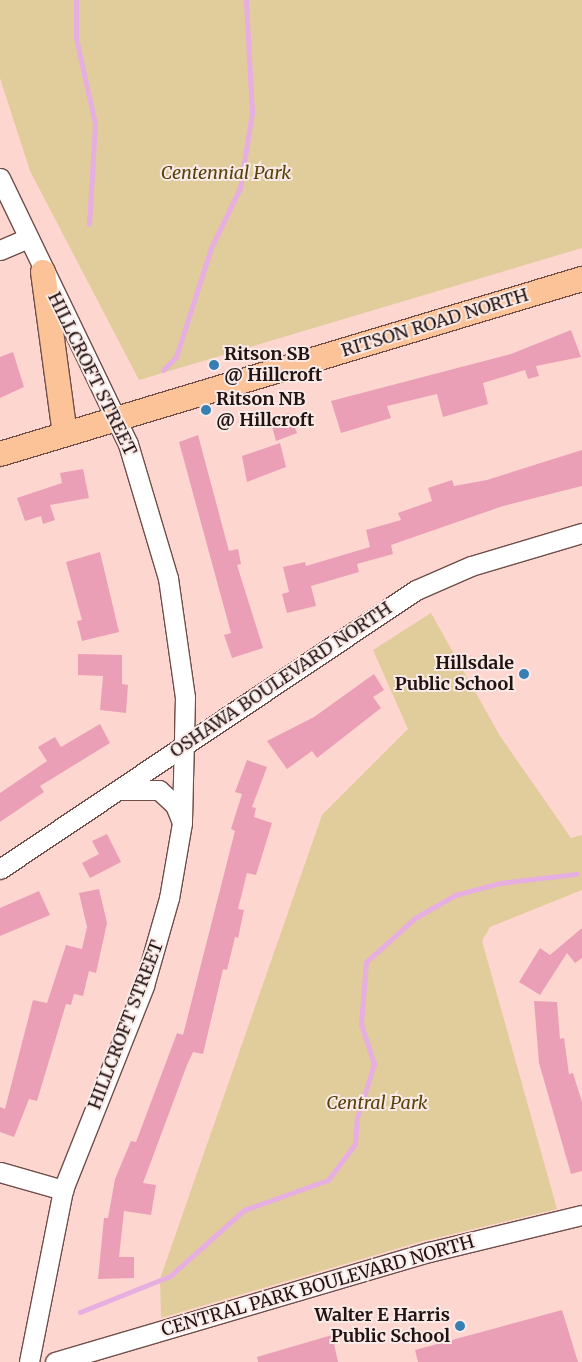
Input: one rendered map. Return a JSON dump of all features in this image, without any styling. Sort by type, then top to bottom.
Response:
[{"type":"main road","points":[[43,272],[66,434]]},
{"type":"main road","name":"RITSON ROAD NORTH","points":[[0,454],[582,279]]},
{"type":"street","name":"HILLCROFT STREET","points":[[0,178],[26,239],[116,419],[134,461],[168,578],[182,658],[186,743],[182,824],[158,947],[63,1190],[29,1362]]},
{"type":"street","points":[[0,250],[26,239]]},
{"type":"street","name":"OSHAWA BOULEVARD NORTH","points":[[0,869],[416,590],[471,566],[582,533]]},
{"type":"street","points":[[118,790],[159,790],[175,805],[182,824]]},
{"type":"street","points":[[0,1172],[63,1190]]},
{"type":"street","name":"CENTRAL PARK BOULEVARD NORTH","points":[[55,1362],[429,1252],[582,1215]]},
{"type":"green space","name":"Centennial Park","points":[[0,0],[582,0],[582,248],[139,380],[30,171],[0,78]]},
{"type":"green space","name":"Central Park","points":[[431,613],[500,736],[571,838],[582,835],[582,890],[490,927],[482,941],[557,1209],[423,1241],[161,1318],[160,1279],[322,815],[408,729],[373,650]]},
{"type":"building","points":[[571,330],[581,357],[536,366],[539,376],[528,379],[525,370],[483,383],[488,404],[443,417],[437,394],[387,406],[391,418],[341,433],[331,401],[511,354]]},
{"type":"building","points":[[13,352],[24,387],[0,398],[0,357]]},
{"type":"building","points":[[289,413],[297,433],[276,441],[270,419]]},
{"type":"building","points":[[198,435],[229,551],[238,549],[241,564],[237,565],[263,648],[232,658],[224,635],[231,633],[179,442]]},
{"type":"building","points":[[280,443],[286,467],[247,482],[242,456]]},
{"type":"building","points":[[582,450],[582,486],[503,506],[391,545],[393,554],[357,564],[359,572],[311,586],[316,606],[287,613],[282,594],[289,592],[283,567],[305,562],[306,566],[370,547],[366,530],[401,520],[398,513],[432,501],[428,488],[452,480],[454,486],[487,480]]},
{"type":"building","points":[[83,469],[89,498],[50,505],[55,520],[43,524],[41,516],[25,521],[17,498],[62,483],[60,473]]},
{"type":"building","points":[[100,552],[119,632],[82,641],[77,621],[82,620],[66,562]]},
{"type":"building","points":[[78,654],[122,655],[122,684],[128,685],[126,713],[100,710],[103,676],[78,675]]},
{"type":"building","points":[[374,674],[384,690],[373,697],[381,708],[317,758],[312,751],[287,769],[267,741],[314,717]]},
{"type":"building","points":[[100,724],[110,743],[40,786],[44,792],[0,822],[0,793],[47,761],[38,747],[55,737],[61,747]]},
{"type":"building","points":[[247,760],[267,767],[252,807],[256,808],[254,817],[272,823],[256,875],[247,873],[238,909],[244,910],[238,938],[235,937],[227,970],[223,969],[203,1054],[193,1052],[143,1183],[156,1185],[151,1215],[124,1211],[119,1257],[134,1257],[134,1278],[98,1279],[104,1218],[108,1218],[115,1179],[131,1141],[136,1142],[177,1033],[183,1035],[235,831],[231,829],[242,794],[235,792]]},
{"type":"building","points":[[107,834],[121,862],[90,878],[82,863],[99,854],[92,841]]},
{"type":"building","points":[[99,889],[107,923],[96,973],[89,971],[83,996],[74,994],[71,1005],[66,1004],[37,1101],[29,1099],[14,1137],[0,1132],[0,1107],[5,1109],[33,1000],[47,1003],[66,945],[82,949],[87,927],[79,893]]},
{"type":"building","points":[[39,891],[50,915],[0,936],[0,908]]},
{"type":"building","points":[[582,928],[582,958],[575,963],[567,953],[540,995],[519,982],[540,948],[550,955]]},
{"type":"building","points":[[534,1001],[557,1002],[560,1039],[564,1038],[569,1074],[573,1073],[582,1102],[582,1171],[571,1174],[539,1063]]},
{"type":"building","points":[[562,1310],[578,1362],[418,1362],[415,1350]]},
{"type":"building","points":[[332,1335],[338,1362],[258,1362],[257,1357]]},
{"type":"waterway","points":[[76,0],[76,38],[95,124],[89,224]]},
{"type":"waterway","points":[[163,370],[176,357],[211,248],[240,188],[252,112],[246,0]]},
{"type":"waterway","points":[[80,1312],[170,1276],[244,1210],[328,1180],[355,1144],[357,1118],[374,1064],[361,1024],[366,962],[415,918],[455,895],[500,883],[576,874]]},
{"type":"place","name":"Ritson SB @ Hillcroft","points":[[214,365]]},
{"type":"place","name":"Ritson NB @ Hillcroft","points":[[206,410]]},
{"type":"place","name":"Hillsdale Public School","points":[[524,674]]},
{"type":"place","name":"Walter E Harris Public School","points":[[460,1326]]}]
